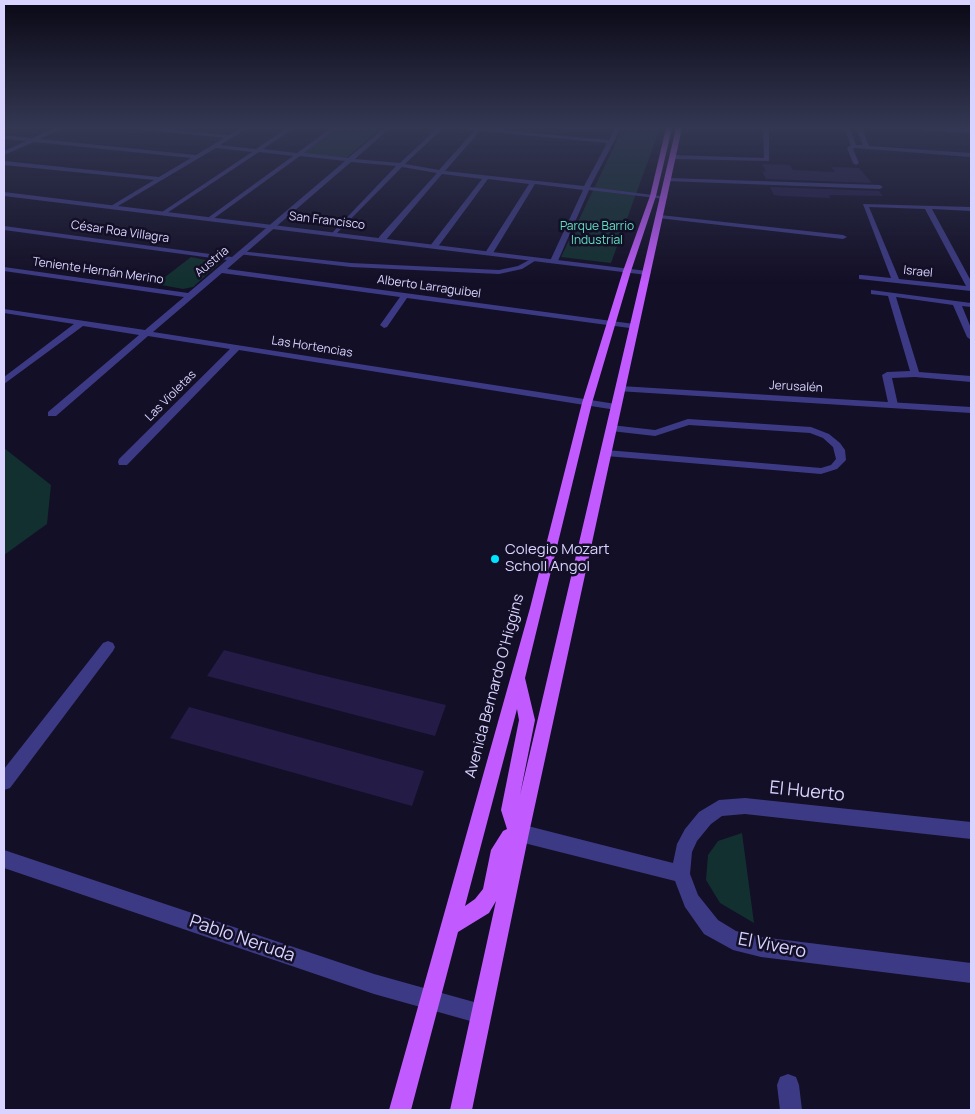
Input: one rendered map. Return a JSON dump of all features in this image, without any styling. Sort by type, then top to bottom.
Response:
[{"type":"main road","name":"Avenida Bernardo O'Higgins","points":[[461,1110],[520,833],[660,218],[659,197],[661,180]]},
{"type":"main road","name":"Avenida Bernardo O'Higgins","points":[[400,1110],[518,678],[587,403],[627,270],[668,180]]},
{"type":"main road","points":[[450,926],[482,906],[491,893],[500,850],[509,837],[520,833],[512,823],[510,810],[527,720],[518,678]]},
{"type":"street","points":[[113,207],[158,180]]},
{"type":"street","points":[[164,213],[212,180]]},
{"type":"street","points":[[212,218],[262,180]]},
{"type":"street","name":"Austria","points":[[52,414],[327,180]]},
{"type":"street","points":[[335,233],[386,180]]},
{"type":"street","points":[[382,239],[433,180]]},
{"type":"street","points":[[434,246],[484,180]]},
{"type":"street","points":[[505,180],[659,197]]},
{"type":"street","points":[[554,261],[591,180]]},
{"type":"street","points":[[489,253],[533,183]]},
{"type":"street","name":"San Francisco","points":[[4,194],[335,233],[647,273]]},
{"type":"street","points":[[896,281],[865,205],[971,209]]},
{"type":"street","points":[[927,207],[971,289]]},
{"type":"street","points":[[660,218],[843,237]]},
{"type":"street","name":"César Roa Villagra","points":[[6,229],[237,256]]},
{"type":"street","name":"Teniente Hernán Merino","points":[[4,269],[190,296]]},
{"type":"street","name":"Alberto Larraguibel","points":[[220,270],[634,327]]},
{"type":"street","name":"Israel","points":[[862,277],[971,289]]},
{"type":"street","points":[[874,292],[892,296],[971,305]]},
{"type":"street","points":[[384,325],[405,296]]},
{"type":"street","points":[[892,296],[915,374]]},
{"type":"street","points":[[956,303],[971,337]]},
{"type":"street","name":"Las Hortencias","points":[[4,311],[616,408]]},
{"type":"street","points":[[4,381],[81,323]]},
{"type":"street","name":"Las Violetas","points":[[123,462],[236,348]]},
{"type":"street","points":[[893,405],[887,374],[915,374],[971,379]]},
{"type":"street","name":"Jerusalén","points":[[620,389],[971,410]]},
{"type":"street","points":[[4,782],[108,647]]},
{"type":"street","name":"El Huerto","points":[[681,874],[683,850],[691,835],[705,818],[719,808],[745,806],[971,830]]},
{"type":"street","points":[[520,833],[681,874]]},
{"type":"street","name":"Pablo Neruda","points":[[4,859],[374,984],[481,1014]]},
{"type":"street","name":"El Vivero","points":[[681,874],[691,901],[711,927],[733,940],[770,948],[971,973]]},
{"type":"street","points":[[788,1085],[791,1110]]},
{"type":"lane","points":[[687,180],[880,188]]},
{"type":"lane","points":[[237,256],[359,266],[498,272],[520,268],[535,259]]},
{"type":"lane","points":[[606,454],[821,470],[834,467],[841,460],[840,450],[832,440],[811,430],[688,422],[656,433],[611,428]]},
{"type":"green space","name":"Parque Barrio Industrial","points":[[598,180],[641,180],[611,263],[561,257]]},
{"type":"green space","points":[[191,257],[220,263],[193,287],[183,289],[156,284]]},
{"type":"green space","points":[[4,448],[51,485],[47,524],[4,555]]},
{"type":"green space","points":[[742,833],[754,923],[720,903],[706,880],[708,855],[718,841]]},
{"type":"building","points":[[792,180],[869,180],[872,183]]},
{"type":"building","points":[[770,187],[879,191],[883,196],[829,195],[830,198],[782,196],[774,195]]},
{"type":"building","points":[[224,650],[446,705],[435,736],[207,676]]},
{"type":"building","points":[[189,707],[424,771],[412,806],[170,738]]},
{"type":"place","name":"Colegio Mozart Scholl Angol","points":[[495,559]]}]
